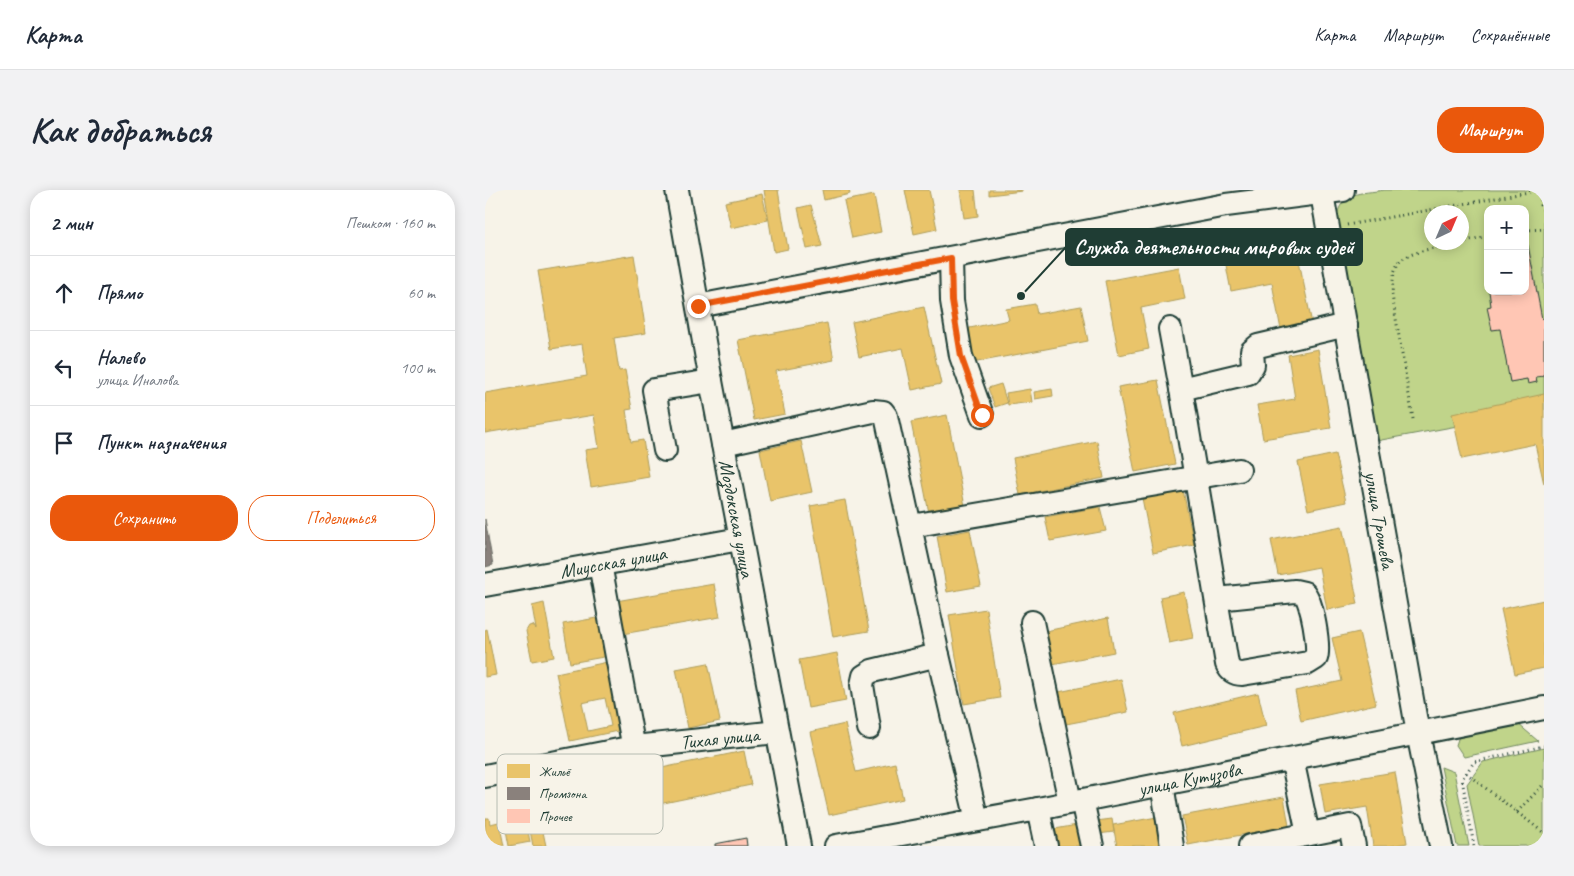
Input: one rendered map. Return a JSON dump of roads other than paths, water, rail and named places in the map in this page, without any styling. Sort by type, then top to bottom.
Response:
[{"type":"street","name":"Моздокская улица","points":[[677,190],[740,540],[799,846]]},
{"type":"street","points":[[698,306],[951,258],[1225,198],[1333,192]]},
{"type":"street","name":"улица Трошева","points":[[1333,192],[1329,228],[1418,733],[1441,846]]},
{"type":"street","points":[[951,258],[952,301],[961,356],[982,415]]},
{"type":"street","points":[[1181,389],[1248,373],[1253,364],[1252,350],[1258,346],[1346,325]]},
{"type":"street","points":[[1169,329],[1181,389],[1227,664],[1232,672],[1242,674],[1307,663],[1316,658],[1318,648],[1309,601],[1304,593],[1295,590],[1217,599]]},
{"type":"street","points":[[665,450],[653,390],[711,381]]},
{"type":"street","points":[[723,444],[873,411],[883,412],[888,420],[938,655],[977,820]]},
{"type":"street","points":[[911,526],[1239,470]]},
{"type":"street","name":"Миусская улица","points":[[485,585],[740,540]]},
{"type":"street","points":[[600,564],[636,754]]},
{"type":"street","points":[[1032,622],[1076,801],[1092,846]]},
{"type":"street","points":[[869,728],[862,685],[864,676],[872,670],[938,655]]},
{"type":"street","name":"улица Кутузова","points":[[836,846],[1038,809],[1544,708]]},
{"type":"street","name":"Тихая улица","points":[[599,754],[635,747],[777,732]]},
{"type":"street","points":[[1292,759],[1307,834]]},
{"type":"street","points":[[1162,784],[1172,846]]},
{"type":"street","points":[[1038,809],[1046,846]]},
{"type":"street","points":[[1251,846],[1350,826],[1354,846]]},
{"type":"place","name":"Служба деятельности мировых судей","points":[[1021,296]]}]
